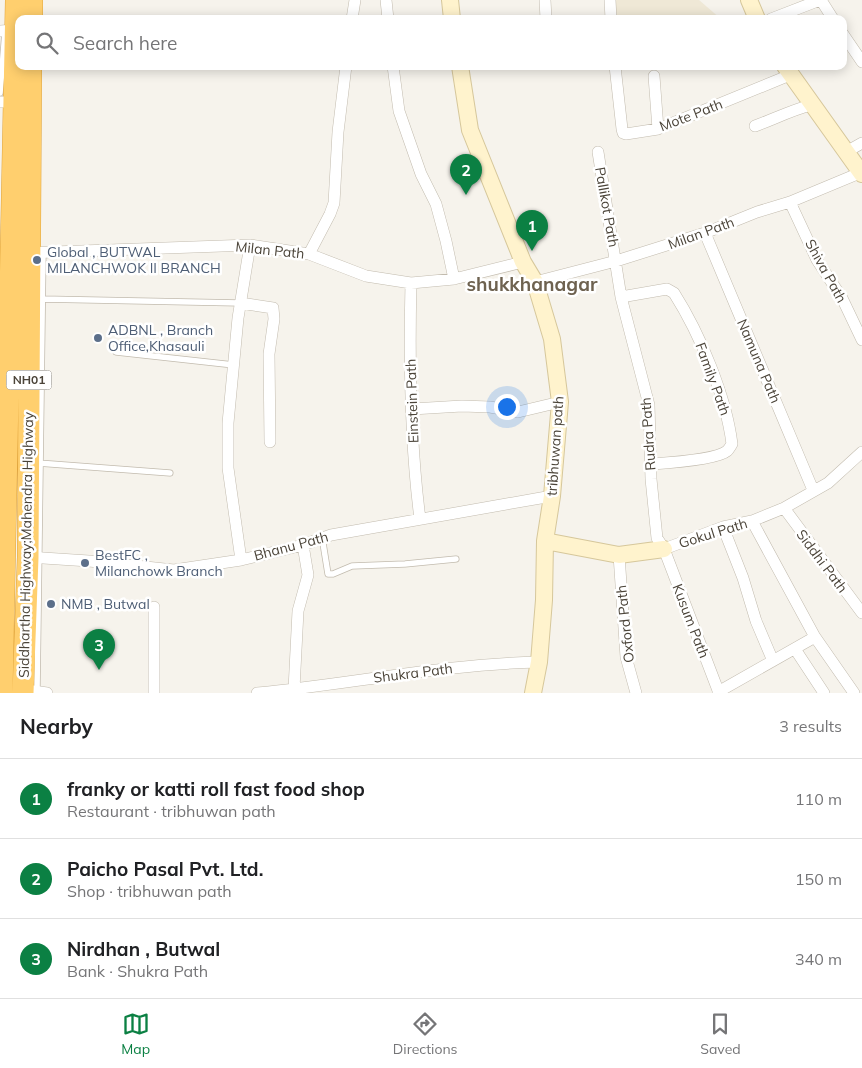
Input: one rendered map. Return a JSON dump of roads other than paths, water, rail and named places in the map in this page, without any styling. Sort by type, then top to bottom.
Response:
[{"type":"highway","name":"NH01","points":[[16,0],[11,27],[4,99],[20,242]]},
{"type":"highway","name":"NH01","points":[[20,15],[32,0]]},
{"type":"highway","name":"Siddhartha Highway;Mahendra Highway","points":[[2,689],[2,530],[31,70]]},
{"type":"highway","name":"Siddhartha Highway;Mahendra Highway","points":[[20,242],[35,463],[34,692]]},
{"type":"street","points":[[353,15],[355,0]]},
{"type":"street","points":[[386,0],[388,15]]},
{"type":"street","points":[[450,0],[452,15]]},
{"type":"street","points":[[546,0],[546,15]]},
{"type":"street","points":[[610,0],[611,15]]},
{"type":"street","points":[[748,0],[754,15]]},
{"type":"street","points":[[781,15],[820,0],[830,15]]},
{"type":"street","points":[[847,40],[862,62]]},
{"type":"street","points":[[309,254],[334,203],[338,132],[346,70]]},
{"type":"street","points":[[394,70],[399,111],[421,174],[436,204],[454,279]]},
{"type":"street","name":"tribhuwan path","points":[[461,70],[470,130],[523,262],[535,282],[552,339],[560,402],[552,496],[545,541],[544,600],[539,662],[533,693]]},
{"type":"street","name":"Mote Path","points":[[615,70],[623,133],[626,134],[658,129],[788,71]]},
{"type":"street","points":[[788,71],[862,173]]},
{"type":"street","points":[[654,76],[658,129]]},
{"type":"street","points":[[755,126],[779,118],[789,111],[811,105]]},
{"type":"street","points":[[846,152],[862,143]]},
{"type":"street","name":"Pallikot Path","points":[[598,152],[616,261]]},
{"type":"street","name":"Milan Path","points":[[535,282],[616,261],[705,232],[757,212],[790,202],[862,173]]},
{"type":"street","name":"Shiva Path","points":[[790,202],[817,260],[842,298],[862,340]]},
{"type":"street","name":"Namuna Path","points":[[705,232],[813,490]]},
{"type":"street","name":"Milan Path","points":[[20,242],[250,245],[309,254],[366,276],[411,283],[454,279],[523,262]]},
{"type":"street","points":[[241,560],[228,468],[228,423],[240,303],[250,245]]},
{"type":"street","name":"Rudra Path","points":[[616,261],[621,297],[649,405],[651,479],[657,538],[664,549]]},
{"type":"street","name":"Einstein Path","points":[[411,283],[414,475],[420,519]]},
{"type":"street","name":"Family Path","points":[[621,297],[666,290],[674,293],[703,349],[725,406],[732,444],[726,452],[715,456],[651,464]]},
{"type":"street","points":[[240,303],[273,308],[274,319],[269,354],[270,442]]},
{"type":"street","points":[[412,409],[462,406],[490,407],[518,412],[560,402]]},
{"type":"street","name":"Gokul Path","points":[[545,541],[619,555],[664,549],[723,527],[752,521],[784,508],[828,483],[861,456]]},
{"type":"street","name":"Bhanu Path","points":[[34,557],[174,570],[241,560],[303,545],[322,538],[552,496]]},
{"type":"street","name":"Siddhi Path","points":[[784,508],[862,613]]},
{"type":"street","points":[[752,521],[815,637],[854,693]]},
{"type":"street","points":[[723,527],[743,578],[756,621],[773,661]]},
{"type":"street","points":[[294,689],[298,611],[308,576],[303,545]]},
{"type":"street","name":"Kusum Path","points":[[664,549],[719,692]]},
{"type":"street","name":"Oxford Path","points":[[619,555],[626,657],[636,693]]},
{"type":"street","points":[[154,606],[154,693]]},
{"type":"street","points":[[719,692],[815,637]]},
{"type":"street","points":[[795,649],[824,693]]},
{"type":"street","name":"Shukra Path","points":[[257,693],[294,689],[333,688],[425,671],[500,663],[539,662]]},
{"type":"street","points":[[2,689],[34,692]]},
{"type":"lane","points":[[20,242],[42,299],[35,463],[170,473]]},
{"type":"lane","points":[[42,299],[240,303]]},
{"type":"lane","points":[[116,352],[234,365]]},
{"type":"lane","points":[[322,538],[328,574],[352,566],[456,559]]},
{"type":"place","name":"Paicho Pasal Pvt. Ltd.","points":[[466,195]]},
{"type":"place","name":"franky or katti roll fast food shop","points":[[532,251]]},
{"type":"place","name":"Global , BUTWAL MILANCHWOK II BRANCH","points":[[37,260]]},
{"type":"place","name":"ADBNL , Branch Office,Khasauli","points":[[98,338]]},
{"type":"place","name":"BestFC , Milanchowk Branch","points":[[85,563]]},
{"type":"place","name":"NMB , Butwal","points":[[51,604]]},
{"type":"place","name":"Nirdhan , Butwal","points":[[99,670]]},
{"type":"district","name":"shukkhanagar","points":[[532,284]]}]
